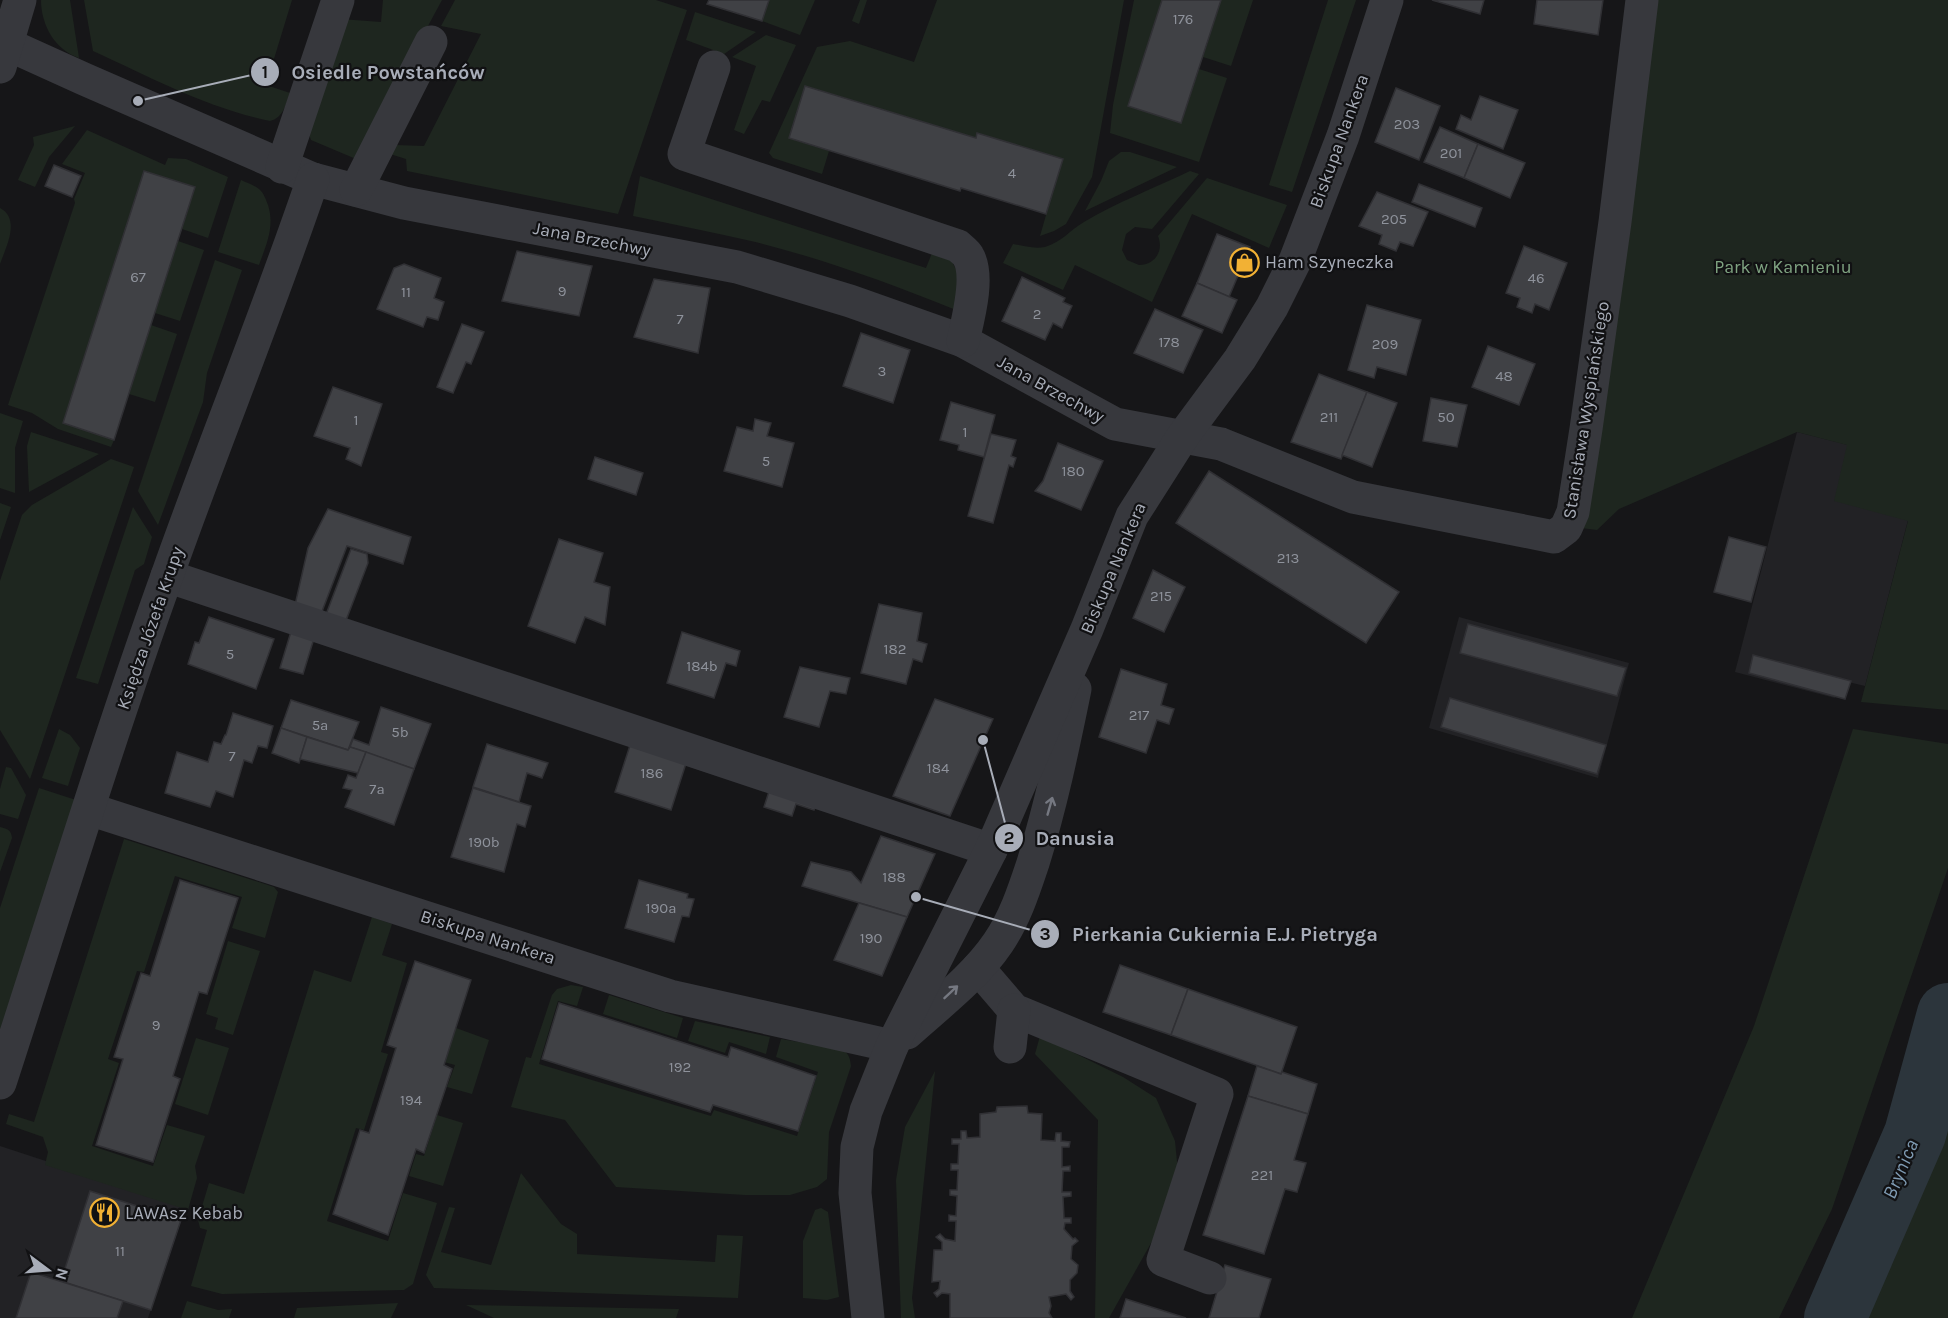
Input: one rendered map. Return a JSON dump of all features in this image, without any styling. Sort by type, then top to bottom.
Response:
[{"type":"street","points":[[2,50],[20,0]]},
{"type":"street","points":[[282,166],[338,0]]},
{"type":"street","name":"Biskupa Nankera","points":[[868,1318],[855,1193],[858,1147],[866,1111],[892,1046],[992,850],[1087,629],[1132,516],[1183,436],[1239,361],[1272,306],[1295,261],[1342,136],[1387,0]]},
{"type":"street","name":"Stanisława Wyspiańskiego","points":[[1183,436],[1221,444],[1353,497],[1554,537],[1566,528],[1573,512],[1586,429],[1615,222],[1642,0]]},
{"type":"street","points":[[356,190],[431,42]]},
{"type":"street","name":"Jana Brzechwy","points":[[2,50],[313,179],[404,203],[737,267],[850,301],[963,341],[1115,424],[1183,436]]},
{"type":"street","points":[[714,67],[684,154],[957,246],[968,256],[972,272],[972,296],[963,341]]},
{"type":"street","name":"Księdza Józefa Krupy","points":[[0,1083],[167,576],[291,245],[313,179]]},
{"type":"street","points":[[167,576],[992,850]]},
{"type":"street","points":[[892,1046],[978,968],[998,943],[1013,916],[1028,876],[1056,784],[1087,629]]},
{"type":"street","name":"Biskupa Nankera","points":[[89,808],[670,996],[892,1046]]},
{"type":"street","points":[[978,968],[1014,1010],[1217,1094],[1163,1260],[1210,1278]]},
{"type":"street","points":[[1010,1047],[1014,1010]]},
{"type":"shaded area","points":[[1797,432],[1848,445],[1908,520],[1865,686],[1840,680],[1835,698],[1735,672]]},
{"type":"shaded area","points":[[1459,617],[1629,663],[1598,778],[1429,728]]},
{"type":"shaded area","points":[[0,1146],[186,1207],[148,1318],[0,1318]]},
{"type":"green space","points":[[41,0],[70,0],[79,58],[56,43],[47,27]]},
{"type":"green space","points":[[84,0],[292,0],[266,85],[290,93],[283,110],[278,117],[270,121],[224,108],[179,91],[93,51]]},
{"type":"green space","points":[[383,0],[442,0],[356,159],[311,140],[309,134],[341,19],[381,22]]},
{"type":"green space","points":[[455,0],[656,0],[687,10],[618,214],[407,171],[406,159],[390,154],[396,145],[424,146],[481,34],[441,26]]},
{"type":"green space","points":[[769,0],[815,0],[800,35],[762,21]]},
{"type":"green space","points":[[860,0],[867,0],[859,24],[852,21]]},
{"type":"green space","points":[[937,0],[1124,0],[1092,177],[1066,224],[1054,231],[1040,236],[1062,159],[978,133],[976,138],[806,86],[789,138],[829,151],[822,174],[773,158],[769,153],[817,47],[850,41],[914,62]]},
{"type":"green space","points":[[1134,0],[1162,0],[1128,106],[1181,123],[1199,69],[1227,78],[1199,162],[1110,133],[1113,105]]},
{"type":"green space","points":[[1221,0],[1253,0],[1231,66],[1203,57]]},
{"type":"green space","points":[[1328,0],[1356,0],[1292,192],[1269,185]]},
{"type":"green space","name":"Park w Kamieniu","points":[[1653,0],[1948,0],[1948,710],[1861,702],[1908,521],[1834,501],[1847,445],[1797,432],[1619,509],[1597,530],[1581,528]]},
{"type":"green space","points":[[695,12],[756,32],[724,54],[686,40]]},
{"type":"green space","points":[[766,35],[796,45],[770,102],[762,100],[744,134],[734,130],[756,66],[732,57]]},
{"type":"green space","points":[[75,126],[49,157],[35,187],[18,180],[34,145],[33,137]]},
{"type":"green space","points":[[87,130],[165,165],[168,158],[186,159],[228,177],[208,238],[182,229],[195,187],[144,171],[63,423],[114,440],[111,447],[58,429],[32,413],[8,405],[75,203],[74,199],[85,173],[62,164]]},
{"type":"green space","points":[[1121,152],[1130,152],[1177,167],[1085,211],[1109,161]]},
{"type":"green space","points":[[1190,171],[1199,174],[1152,229],[1135,227],[1126,234],[1122,250],[1127,260],[1139,265],[1154,260],[1160,247],[1158,236],[1207,178],[1287,205],[1269,248],[1192,214],[1152,302],[1075,265],[1063,290],[1003,263],[1013,244],[1037,248],[1051,245],[1097,215]]},
{"type":"green space","points":[[640,176],[926,268],[934,248],[951,259],[958,274],[956,310],[803,255],[751,241],[633,216]]},
{"type":"green space","points":[[241,180],[261,191],[270,213],[269,236],[259,265],[218,252]]},
{"type":"green space","points":[[0,208],[10,219],[11,226],[0,264]]},
{"type":"green space","points":[[178,241],[204,250],[180,321],[155,313]]},
{"type":"green space","points":[[215,260],[242,270],[207,373],[203,402],[158,525],[138,491]]},
{"type":"green space","points":[[151,325],[177,334],[155,402],[129,394]]},
{"type":"green space","points":[[0,413],[23,421],[15,448],[15,493],[0,488]]},
{"type":"green space","points":[[31,432],[99,454],[29,492],[27,446]]},
{"type":"green space","points":[[111,459],[134,467],[30,779],[0,730],[0,581],[22,515],[32,505]]},
{"type":"green space","points":[[0,503],[11,507],[0,540]]},
{"type":"green space","points":[[133,507],[152,537],[144,564],[135,570],[98,684],[76,678]]},
{"type":"green space","points":[[59,729],[70,735],[80,748],[68,786],[42,778]]},
{"type":"green space","points":[[1853,729],[1948,744],[1948,868],[1832,1209],[1779,1318],[1632,1318],[1754,1026]]},
{"type":"green space","points":[[6,767],[11,768],[26,795],[18,819],[0,814],[0,789]]},
{"type":"green space","points":[[39,788],[76,800],[0,1045],[0,908]]},
{"type":"green space","points":[[0,827],[9,830],[12,838],[0,872]]},
{"type":"green space","points":[[124,839],[274,887],[278,892],[265,938],[232,928],[242,897],[175,876],[144,972],[137,971],[108,1059],[119,1063],[92,1146],[153,1166],[167,1125],[205,1136],[195,1166],[197,1178],[188,1210],[45,1165],[48,1152],[43,1137],[6,1124],[9,1114],[34,1122]]},
{"type":"green space","points":[[372,917],[392,924],[382,955],[407,963],[381,1052],[388,1054],[364,1130],[356,1128],[327,1221],[388,1241],[403,1193],[437,1203],[413,1284],[404,1290],[222,1294],[191,1286],[207,1230],[200,1228],[198,1220],[209,1183],[244,1194],[314,970],[351,982]]},
{"type":"green space","points":[[228,941],[260,951],[233,1035],[215,1029],[218,1018],[206,1014]]},
{"type":"green space","points":[[571,985],[583,987],[577,1006],[558,1001],[539,1064],[711,1116],[714,1110],[797,1136],[818,1072],[776,1057],[781,1039],[844,1051],[849,1056],[851,1066],[829,1132],[827,1179],[817,1187],[790,1195],[745,1195],[616,1187],[565,1120],[511,1107],[526,1057],[531,1058],[552,995],[557,989]]},
{"type":"green space","points":[[609,995],[683,1018],[677,1038],[603,1014]]},
{"type":"green space","points":[[695,1021],[770,1037],[766,1054],[729,1042],[725,1053],[688,1041]]},
{"type":"green space","points":[[456,1028],[489,1040],[472,1094],[447,1087],[455,1065],[444,1062]]},
{"type":"green space","points":[[1040,1036],[1123,1077],[1156,1098],[1175,1141],[1178,1172],[1160,1227],[1109,1318],[1095,1318],[1098,1120],[1035,1054]]},
{"type":"green space","points":[[196,1038],[229,1048],[208,1115],[175,1104]]},
{"type":"green space","points":[[935,1071],[912,1298],[915,1318],[901,1318],[896,1180],[905,1127]]},
{"type":"green space","points":[[1948,1103],[1948,1318],[1863,1318],[1894,1260]]},
{"type":"green space","points":[[437,1115],[463,1123],[443,1186],[409,1176],[416,1154],[424,1156]]},
{"type":"green space","points":[[521,1173],[561,1224],[577,1234],[577,1254],[715,1262],[717,1235],[743,1236],[738,1298],[434,1288],[426,1275],[449,1207],[455,1208],[441,1252],[491,1265]]},
{"type":"green space","points":[[821,1208],[828,1212],[839,1297],[827,1300],[803,1298],[803,1241],[815,1210]]},
{"type":"green space","points":[[187,1301],[218,1310],[232,1309],[229,1318],[181,1318]]},
{"type":"green space","points":[[398,1303],[391,1318],[294,1318],[297,1308]]},
{"type":"green space","points":[[466,1305],[679,1309],[676,1318],[494,1318]]},
{"type":"building","points":[[709,0],[769,0],[762,21],[707,4]]},
{"type":"building","points":[[1162,0],[1221,0],[1181,123],[1128,106]]},
{"type":"building","points":[[1432,0],[1484,0],[1480,14]]},
{"type":"building","points":[[1537,0],[1603,0],[1598,35],[1534,24]]},
{"type":"building","points":[[805,86],[976,138],[977,133],[1063,159],[1046,214],[961,188],[960,191],[789,138]]},
{"type":"building","points":[[1396,88],[1440,106],[1419,160],[1375,142]]},
{"type":"building","points":[[1480,96],[1518,110],[1503,149],[1456,129],[1461,115],[1471,120]]},
{"type":"building","points":[[1440,127],[1478,144],[1464,178],[1424,162]]},
{"type":"building","points":[[1478,144],[1525,163],[1510,198],[1464,178]]},
{"type":"building","points":[[54,165],[81,176],[72,197],[45,186]]},
{"type":"building","points":[[144,171],[195,187],[114,440],[63,423]]},
{"type":"building","points":[[1419,184],[1482,208],[1475,227],[1412,202]]},
{"type":"building","points":[[1377,192],[1428,212],[1413,246],[1400,242],[1396,251],[1379,244],[1382,235],[1359,226]]},
{"type":"building","points":[[1217,234],[1250,247],[1229,297],[1197,283]]},
{"type":"building","points":[[1524,246],[1567,263],[1549,310],[1535,304],[1532,313],[1517,307],[1520,298],[1506,293]]},
{"type":"building","points":[[517,251],[592,266],[579,316],[502,301]]},
{"type":"building","points":[[404,264],[441,278],[434,298],[444,302],[438,320],[427,317],[423,327],[377,309],[394,268]]},
{"type":"building","points":[[1022,277],[1065,298],[1063,302],[1072,306],[1062,328],[1053,323],[1045,340],[1002,321]]},
{"type":"building","points":[[654,279],[710,288],[698,353],[634,337]]},
{"type":"building","points":[[1197,283],[1237,300],[1222,333],[1182,316]]},
{"type":"building","points":[[1367,305],[1421,320],[1406,375],[1377,367],[1374,378],[1348,370]]},
{"type":"building","points":[[1155,309],[1203,330],[1183,373],[1134,353]]},
{"type":"building","points":[[462,324],[484,332],[471,364],[466,362],[453,393],[437,387]]},
{"type":"building","points":[[861,333],[910,350],[893,403],[843,386]]},
{"type":"building","points":[[1488,346],[1535,364],[1519,405],[1472,387]]},
{"type":"building","points":[[1319,374],[1367,392],[1341,459],[1291,442]]},
{"type":"building","points":[[333,387],[382,404],[361,466],[346,459],[350,448],[314,436]]},
{"type":"building","points":[[1367,392],[1397,403],[1372,467],[1342,455]]},
{"type":"building","points":[[1431,398],[1467,405],[1457,447],[1423,441]]},
{"type":"building","points":[[951,402],[995,415],[984,457],[958,450],[959,445],[940,440]]},
{"type":"building","points":[[755,419],[771,423],[767,436],[794,443],[782,487],[724,471],[737,427],[753,431]]},
{"type":"building","points":[[991,434],[1016,440],[1011,456],[1016,458],[1013,467],[1009,465],[993,523],[968,516]]},
{"type":"building","points":[[1058,443],[1103,461],[1081,510],[1035,491],[1043,481]]},
{"type":"building","points":[[595,457],[643,473],[636,495],[588,479]]},
{"type":"building","points":[[1209,471],[1399,592],[1366,643],[1176,523]]},
{"type":"building","points":[[328,509],[411,537],[403,564],[347,546],[321,614],[295,605],[308,548]]},
{"type":"building","points":[[1729,537],[1766,547],[1751,602],[1714,592]]},
{"type":"building","points":[[559,539],[603,553],[594,582],[610,587],[605,625],[585,617],[575,643],[528,626]]},
{"type":"building","points":[[351,549],[367,554],[368,563],[345,623],[325,617]]},
{"type":"building","points":[[1153,570],[1185,587],[1164,632],[1133,618]]},
{"type":"building","points":[[879,604],[922,613],[917,641],[927,644],[922,662],[913,659],[906,684],[861,673]]},
{"type":"building","points":[[209,617],[274,639],[256,689],[188,664],[195,642],[199,643]]},
{"type":"building","points":[[1468,624],[1626,668],[1617,696],[1460,653]]},
{"type":"building","points":[[293,625],[316,632],[303,674],[280,668]]},
{"type":"building","points":[[682,632],[740,651],[736,666],[726,663],[714,698],[667,683]]},
{"type":"building","points":[[1753,655],[1851,681],[1845,699],[1749,673]]},
{"type":"building","points":[[800,667],[850,678],[846,694],[830,691],[819,727],[784,717]]},
{"type":"building","points":[[1121,669],[1167,684],[1161,705],[1174,709],[1169,724],[1157,720],[1146,753],[1099,737]]},
{"type":"building","points":[[1450,698],[1606,745],[1597,774],[1441,727]]},
{"type":"building","points":[[935,699],[993,719],[950,816],[893,796]]},
{"type":"building","points":[[291,700],[359,722],[348,750],[281,728]]},
{"type":"building","points":[[381,707],[431,724],[414,769],[350,747],[353,739],[369,745]]},
{"type":"building","points":[[233,713],[273,726],[267,748],[258,746],[252,763],[244,760],[233,797],[216,791],[210,807],[165,793],[177,752],[208,762],[214,742],[221,744],[226,735]]},
{"type":"building","points":[[281,728],[307,737],[299,763],[272,753]]},
{"type":"building","points":[[633,736],[689,754],[671,810],[615,792]]},
{"type":"building","points":[[307,737],[348,750],[350,747],[366,752],[358,773],[300,759]]},
{"type":"building","points":[[487,744],[548,763],[542,778],[527,773],[519,802],[473,787]]},
{"type":"building","points":[[366,752],[414,769],[394,825],[345,807],[352,790],[343,788],[348,775],[356,778]]},
{"type":"building","points":[[772,782],[819,796],[814,810],[796,804],[792,816],[764,807]]},
{"type":"building","points":[[473,788],[531,806],[525,827],[517,824],[504,872],[451,857]]},
{"type":"building","points":[[881,836],[935,854],[907,917],[802,886],[811,862],[851,872],[861,883]]},
{"type":"building","points":[[180,880],[238,898],[207,994],[199,992],[173,1076],[180,1079],[153,1162],[96,1145],[123,1059],[114,1057],[141,973],[150,976]]},
{"type":"building","points":[[639,880],[688,894],[687,898],[694,899],[689,917],[682,916],[674,942],[625,928]]},
{"type":"building","points":[[859,903],[907,917],[882,976],[834,960]]},
{"type":"building","points":[[415,961],[471,980],[444,1065],[452,1069],[424,1153],[416,1149],[388,1235],[333,1214],[360,1130],[369,1133],[396,1048],[387,1045]]},
{"type":"building","points":[[1120,965],[1188,989],[1171,1035],[1103,1012]]},
{"type":"building","points":[[1188,989],[1297,1027],[1281,1074],[1171,1035]]},
{"type":"building","points":[[559,1003],[728,1057],[731,1047],[816,1076],[798,1131],[713,1105],[710,1112],[542,1059]]},
{"type":"building","points":[[1257,1066],[1317,1084],[1308,1114],[1248,1096]]},
{"type":"building","points":[[1248,1096],[1308,1114],[1294,1160],[1306,1163],[1297,1192],[1285,1189],[1264,1254],[1203,1235]]},
{"type":"building","points":[[1027,1106],[1028,1113],[1042,1114],[1041,1140],[1055,1141],[1056,1133],[1061,1133],[1061,1141],[1070,1142],[1069,1147],[1062,1147],[1062,1167],[1070,1166],[1070,1171],[1063,1171],[1062,1192],[1071,1192],[1071,1196],[1063,1197],[1064,1218],[1071,1218],[1071,1223],[1065,1223],[1064,1229],[1078,1241],[1072,1246],[1071,1259],[1078,1265],[1077,1273],[1070,1280],[1070,1291],[1074,1297],[1071,1300],[1066,1294],[1049,1297],[1051,1306],[1049,1313],[1052,1318],[950,1318],[950,1294],[942,1293],[937,1297],[934,1293],[939,1289],[940,1281],[932,1282],[934,1250],[942,1250],[942,1242],[936,1237],[940,1234],[945,1239],[955,1241],[956,1221],[949,1221],[949,1215],[956,1216],[957,1196],[950,1195],[950,1190],[957,1190],[958,1170],[951,1170],[951,1164],[958,1164],[959,1144],[952,1144],[952,1139],[961,1139],[961,1131],[966,1131],[967,1138],[980,1137],[980,1114],[996,1112],[997,1107]]},
{"type":"building","points":[[90,1191],[181,1220],[151,1310],[61,1281]]},
{"type":"building","points":[[1225,1265],[1271,1279],[1259,1318],[1209,1318]]},
{"type":"building","points":[[31,1272],[123,1301],[117,1318],[16,1318]]},
{"type":"building","points":[[1126,1299],[1186,1318],[1120,1318]]},
{"type":"waterway","name":"Brynica","points":[[1835,1318],[1915,1134],[1948,1014]]},
{"type":"place","name":"Osiedle Powstańców","points":[[138,101]]},
{"type":"place","name":"Ham Szyneczka","points":[[1244,262]]},
{"type":"place","name":"Danusia","points":[[983,740]]},
{"type":"place","name":"Pierkania Cukiernia E.J. Pietryga","points":[[916,897]]},
{"type":"place","name":"LAWAsz Kebab","points":[[104,1213]]}]
